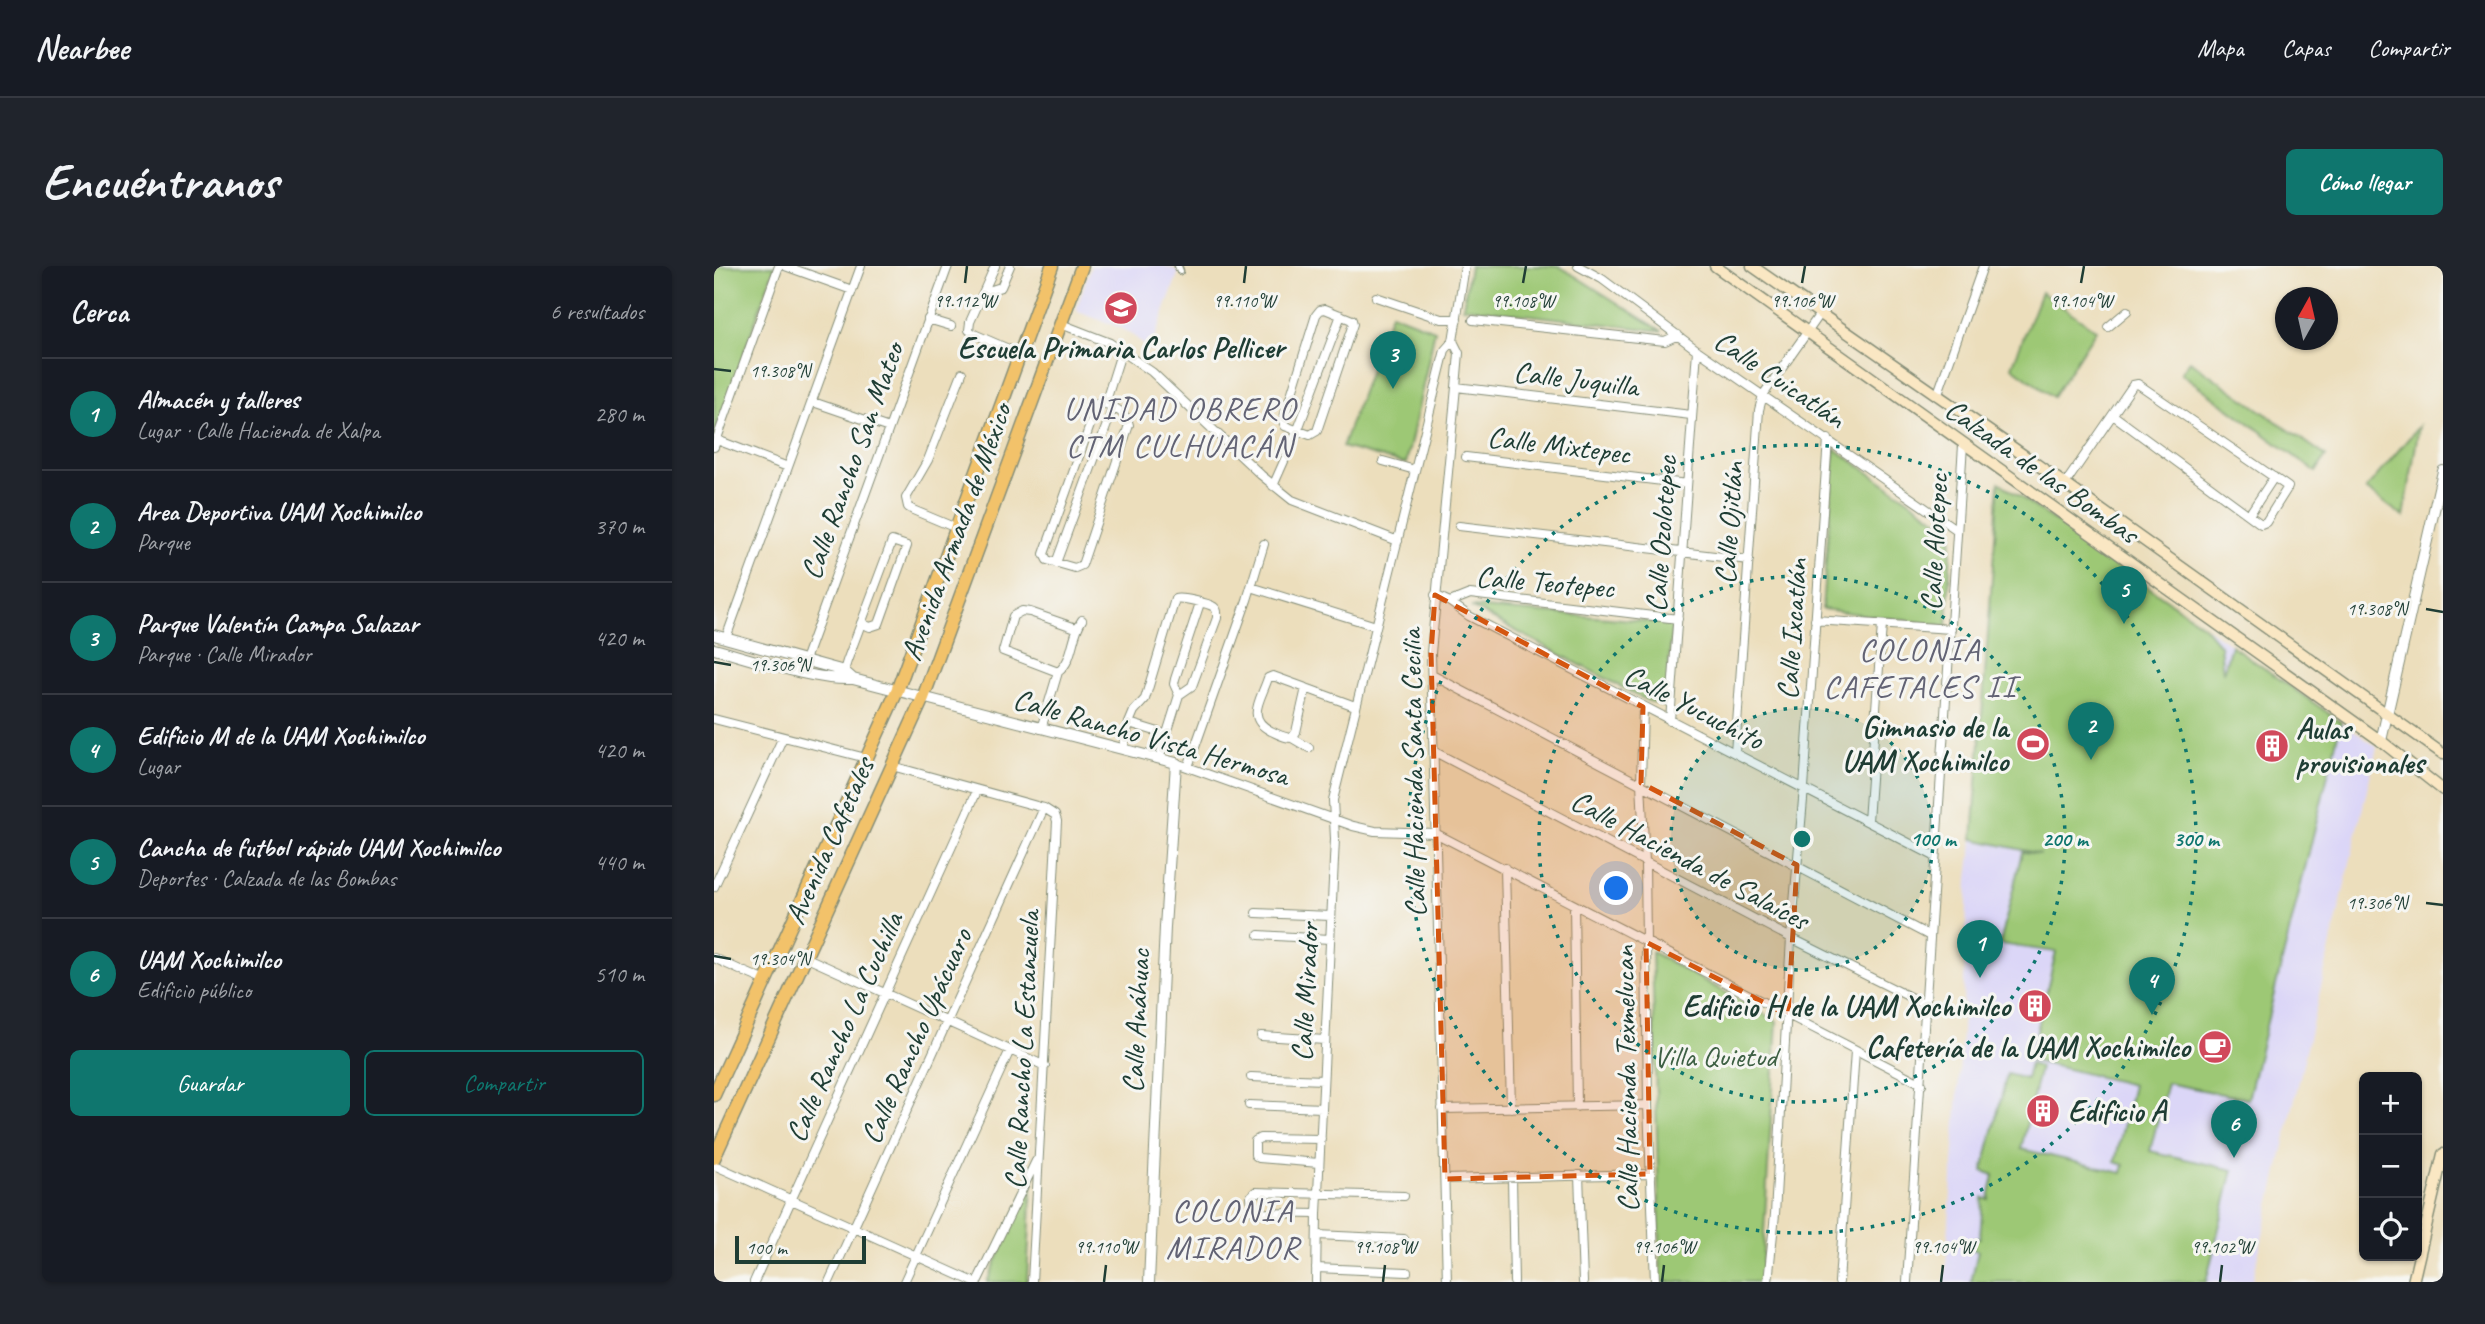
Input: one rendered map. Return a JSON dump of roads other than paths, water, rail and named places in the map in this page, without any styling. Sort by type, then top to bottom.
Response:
[{"type":"main road","name":"Avenida Armada de México","points":[[897,691],[1052,266]]},
{"type":"main road","name":"Avenida Armada de México","points":[[923,698],[1082,266]]},
{"type":"main road","name":"Calzada de las Bombas","points":[[1715,266],[2381,741],[2443,790]]},
{"type":"main road","name":"Calzada de las Bombas","points":[[1752,266],[2065,484],[2443,754]]},
{"type":"main road","name":"Avenida Cafetales","points":[[714,1095],[718,1075],[766,981],[897,691]]},
{"type":"main road","name":"Avenida Cafetales","points":[[714,1158],[923,698]]},
{"type":"main road","points":[[2413,1282],[2443,1154]]},
{"type":"street","points":[[779,266],[716,444],[788,467]]},
{"type":"street","points":[[785,266],[852,290]]},
{"type":"street","points":[[726,638],[861,266]]},
{"type":"street","name":"Calle Rancho San Mateo","points":[[800,671],[948,266]]},
{"type":"street","points":[[995,266],[969,330],[1020,354]]},
{"type":"street","points":[[985,292],[1001,288],[1010,266]]},
{"type":"street","name":"Calle Hacienda Santa Cecilia","points":[[1447,1282],[1431,632],[1456,387],[1458,353],[1453,341],[1465,266]]},
{"type":"street","name":"Calle Cuicatlán","points":[[1578,266],[1602,279],[1697,350],[1957,530]]},
{"type":"street","points":[[1937,396],[1983,266]]},
{"type":"street","points":[[1376,297],[1441,319],[1457,319]]},
{"type":"street","points":[[1325,309],[1352,320],[1353,324],[1317,431],[1310,435],[1297,432],[1283,421],[1316,315],[1325,309]]},
{"type":"street","points":[[2108,327],[2127,311]]},
{"type":"street","name":"Calle Ojitlán","points":[[1735,753],[1759,410],[1763,395],[1820,314]]},
{"type":"street","points":[[1273,486],[1297,432],[1340,315]]},
{"type":"street","points":[[928,319],[951,326]]},
{"type":"street","points":[[1473,320],[1665,341],[1678,335]]},
{"type":"street","points":[[1061,324],[1110,343],[1153,372],[1273,486],[1292,500],[1398,541]]},
{"type":"street","name":"Calle Mirador","points":[[1316,1282],[1319,1163],[1335,839],[1333,800],[1445,350],[1453,341]]},
{"type":"street","name":"Calle Ozolotepec","points":[[1671,721],[1697,350]]},
{"type":"street","points":[[1056,563],[1109,406],[1122,351]]},
{"type":"street","points":[[956,528],[913,510],[906,503],[907,495],[928,460],[962,373]]},
{"type":"street","points":[[2065,484],[2133,385],[2141,385],[2288,487],[2266,522],[2261,524],[2113,415]]},
{"type":"street","name":"Calle Juquilla","points":[[1456,387],[1691,415]]},
{"type":"street","points":[[813,402],[889,428]]},
{"type":"street","points":[[1098,403],[1109,406],[1127,417],[1129,425],[1082,565],[1075,568],[1046,560],[1044,552],[1095,406],[1098,403]]},
{"type":"street","name":"Calle Ixcatlán","points":[[1768,1282],[1775,1214],[1791,939],[1828,439]]},
{"type":"street","name":"Calle Alotepec","points":[[1908,1282],[1963,444]]},
{"type":"street","name":"Calle Mixtepec","points":[[1466,457],[1687,484]]},
{"type":"street","points":[[1383,461],[1415,470]]},
{"type":"street","points":[[2381,741],[2443,471]]},
{"type":"street","points":[[2249,515],[2274,477]]},
{"type":"street","points":[[1460,526],[1749,560]]},
{"type":"street","points":[[843,675],[861,623],[892,541],[907,547],[880,624],[870,627],[861,623]]},
{"type":"street","points":[[1188,767],[1264,544]]},
{"type":"street","points":[[1251,587],[1376,626]]},
{"type":"street","name":"Calle Teotepec","points":[[1450,602],[1470,594],[1678,619]]},
{"type":"street","name":"Calle Yucuchito","points":[[1435,595],[1450,602],[1469,617],[1934,856]]},
{"type":"street","points":[[1123,750],[1134,711],[1145,699],[1175,599],[1181,597],[1213,607],[1217,611],[1217,618],[1192,686],[1178,695]]},
{"type":"street","points":[[1158,759],[1178,695],[1175,679],[1200,603]]},
{"type":"street","points":[[1041,729],[1058,672],[1066,662],[1079,624],[1022,611],[1013,616],[1003,651],[1058,672]]},
{"type":"street","points":[[1815,620],[1951,629]]},
{"type":"street","points":[[1868,821],[1882,625]]},
{"type":"street","name":"Calle Rancho Vista Hermosa","points":[[714,635],[804,660],[853,679],[1176,763],[1334,817],[1353,826],[1375,831],[1435,832]]},
{"type":"street","name":"Calle Rancho Vista Hermosa","points":[[714,649],[800,671],[843,675]]},
{"type":"street","points":[[1433,675],[1930,936]]},
{"type":"street","points":[[1309,748],[1292,738],[1285,738],[1260,726],[1256,720],[1269,678],[1273,676],[1355,706]]},
{"type":"street","points":[[1292,738],[1296,732],[1306,688]]},
{"type":"street","name":"Calle Hacienda Texmelucan","points":[[1643,707],[1641,783],[1655,1282]]},
{"type":"street","points":[[714,719],[866,758]]},
{"type":"street","points":[[1129,723],[1165,734]]},
{"type":"street","points":[[714,887],[783,737]]},
{"type":"street","name":"Calle Hacienda de Salaíces","points":[[1435,752],[1791,939],[1926,1005]]},
{"type":"street","name":"Calle Anáhuac","points":[[1149,1282],[1165,927],[1176,763]]},
{"type":"street","points":[[892,766],[1044,808]]},
{"type":"street","name":"Calle Rancho La Cuchilla","points":[[754,1282],[977,791]]},
{"type":"street","name":"Calle Rancho La Estanzuela","points":[[1032,1282],[1057,821],[1055,815],[1044,808]]},
{"type":"street","name":"Calle Rancho Upácuaro","points":[[829,1282],[1044,808]]},
{"type":"street","points":[[1435,832],[1922,1084]]},
{"type":"street","points":[[1505,869],[1511,1108]]},
{"type":"street","points":[[1574,905],[1577,1107]]},
{"type":"street","points":[[1256,913],[1331,916]]},
{"type":"street","points":[[1259,935],[1330,939]]},
{"type":"street","points":[[805,957],[1045,1066]]},
{"type":"street","points":[[714,958],[766,981]]},
{"type":"street","points":[[1261,1036],[1325,1040]]},
{"type":"street","points":[[904,1282],[1010,1051]]},
{"type":"street","points":[[1839,1282],[1854,1051]]},
{"type":"street","points":[[1251,1077],[1323,1080]]},
{"type":"street","points":[[1249,1105],[1322,1108]]},
{"type":"street","points":[[1442,1110],[1648,1105]]},
{"type":"street","points":[[1319,1163],[1259,1158],[1255,1155],[1255,1141],[1260,1138],[1321,1139]]},
{"type":"street","points":[[714,1165],[976,1282],[1038,1155]]},
{"type":"street","points":[[1445,1179],[1650,1174]]},
{"type":"street","points":[[1579,1175],[1583,1282]]},
{"type":"street","points":[[1512,1177],[1514,1282]]},
{"type":"street","points":[[1317,1214],[1257,1213],[1252,1209],[1251,1196],[1255,1192],[1404,1196]]},
{"type":"street","points":[[1317,1236],[1404,1239]]},
{"type":"street","points":[[1316,1268],[1407,1272]]},
{"type":"place","name":"Escuela Primaria Carlos Pellicer","points":[[1121,308]]},
{"type":"place","name":"Parque Valentín Campa Salazar","points":[[1393,389]]},
{"type":"place","name":"Cancha de futbol rápido UAM Xochimilco","points":[[2124,624]]},
{"type":"place","name":"Gimnasio de la UAM Xochimilco","points":[[2033,744]]},
{"type":"place","name":"Aulas provisionales","points":[[2272,746]]},
{"type":"place","name":"Area Deportiva UAM Xochimilco","points":[[2091,760]]},
{"type":"place","name":"Almacén y talleres","points":[[1980,978]]},
{"type":"place","name":"Edificio H de la UAM Xochimilco","points":[[2035,1006]]},
{"type":"place","name":"Edificio M de la UAM Xochimilco","points":[[2152,1015]]},
{"type":"place","name":"Cafetería de la UAM Xochimilco","points":[[2215,1047]]},
{"type":"place","name":"Edificio A","points":[[2043,1111]]},
{"type":"place","name":"UAM Xochimilco","points":[[2234,1158]]},
{"type":"district","name":"UNIDAD OBRERO CTM CULHUACÁN","points":[[1180,426]]},
{"type":"district","name":"COLONIA CAFETALES II","points":[[1920,668]]},
{"type":"district","name":"COLONIA MIRADOR","points":[[1233,1228]]},
{"type":"park label","name":"Villa Quietud","points":[[1715,1056]]}]
